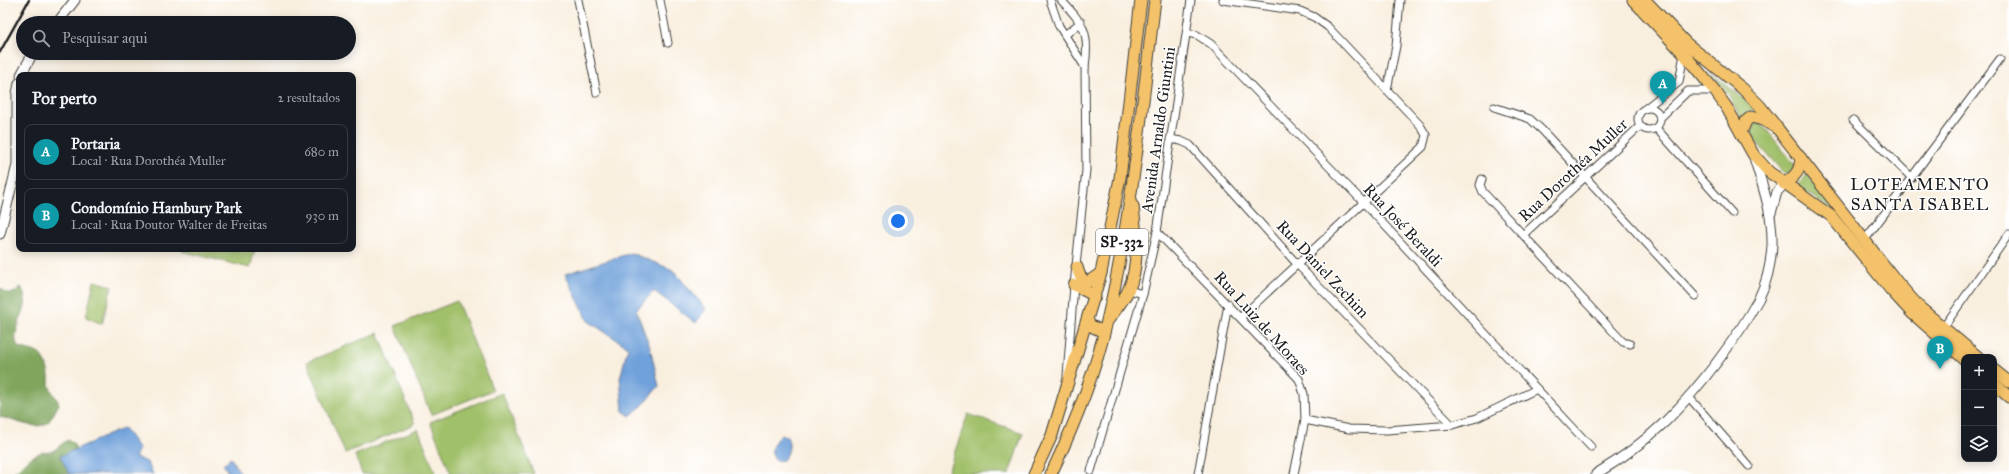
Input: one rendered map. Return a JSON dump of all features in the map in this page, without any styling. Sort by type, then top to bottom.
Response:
[{"type":"main road","name":"SP-332","points":[[1034,474],[1052,435],[1101,273],[1120,178],[1141,0]]},
{"type":"main road","name":"SP-332","points":[[1051,474],[1066,442],[1090,376],[1107,321],[1131,192],[1155,0]]},
{"type":"main road","points":[[1632,0],[1684,54],[1715,91],[1753,154],[1769,172],[1831,216],[1912,314],[1961,356]]},
{"type":"main road","points":[[1648,1],[1686,43],[1754,100],[1897,282],[1920,307],[1974,354]]},
{"type":"main road","points":[[1741,132],[1746,121],[1751,117],[1763,120],[1777,128]]},
{"type":"main road","points":[[1784,184],[1796,175],[1800,169],[1801,158]]},
{"type":"main road","points":[[1107,321],[1140,272],[1131,192]]},
{"type":"main road","points":[[1077,267],[1079,275],[1083,280],[1088,282],[1101,273]]},
{"type":"main road","points":[[1074,285],[1095,296]]},
{"type":"main road","points":[[1087,320],[1091,326],[1104,332]]},
{"type":"main road","points":[[1077,352],[1088,358],[1090,362],[1090,376]]},
{"type":"main road","points":[[1997,372],[2009,382]]},
{"type":"main road","points":[[1997,387],[2009,397]]},
{"type":"street","points":[[62,16],[75,0]]},
{"type":"street","points":[[578,0],[597,93]]},
{"type":"street","points":[[660,0],[668,43]]},
{"type":"street","points":[[1050,0],[1055,16],[1085,67]]},
{"type":"street","points":[[1061,0],[1081,22],[1085,34],[1086,55],[1086,170],[1066,362],[1067,388]]},
{"type":"street","name":"Avenida Arnaldo Giuntini","points":[[1091,471],[1143,294],[1140,272],[1157,232],[1191,0]]},
{"type":"street","points":[[1223,0],[1300,11],[1314,17],[1328,27],[1420,125],[1426,136],[1426,141],[1423,147],[1241,318]]},
{"type":"street","points":[[1387,90],[1396,46],[1400,0]]},
{"type":"street","points":[[1065,35],[1081,22]]},
{"type":"street","name":"Rua José Beraldi","points":[[1187,34],[1197,35],[1211,44],[1364,203],[1591,447]]},
{"type":"street","points":[[1656,128],[1648,130],[1640,126],[1638,116],[1679,82],[1684,54]]},
{"type":"street","points":[[1864,241],[2000,59]]},
{"type":"street","points":[[23,72],[29,60]]},
{"type":"street","points":[[1679,82],[1688,91]]},
{"type":"street","points":[[1656,128],[1660,118],[1688,91],[1715,91]]},
{"type":"street","points":[[1494,107],[1530,119],[1542,130],[1695,296]]},
{"type":"street","points":[[1646,108],[1657,111],[1660,118]]},
{"type":"street","points":[[1853,120],[1911,177]]},
{"type":"street","name":"Rua Dorothéa Muller","points":[[1524,234],[1640,126]]},
{"type":"street","points":[[1656,128],[1732,213]]},
{"type":"street","name":"Rua Daniel Zechim","points":[[1170,139],[1182,141],[1190,146],[1297,264],[1452,425]]},
{"type":"street","points":[[1596,474],[1630,452],[1666,421],[1688,396],[1735,335],[1759,297],[1768,273],[1772,246],[1771,213],[1753,154]]},
{"type":"street","points":[[0,234],[16,169]]},
{"type":"street","points":[[1482,179],[1480,185],[1483,192],[1524,234],[1623,342],[1630,344]]},
{"type":"street","points":[[1771,213],[1777,192],[1784,184]]},
{"type":"street","name":"Rua Luiz de Moraes","points":[[1157,232],[1299,379],[1304,394],[1305,420],[1294,474]]},
{"type":"street","points":[[1943,328],[2009,234]]},
{"type":"street","points":[[1128,290],[1143,294]]},
{"type":"street","points":[[1198,474],[1228,304]]},
{"type":"street","points":[[1305,420],[1349,429],[1372,430],[1452,425],[1477,418],[1537,388]]},
{"type":"street","points":[[1688,396],[1749,466]]},
{"type":"green space","points":[[1709,71],[1756,109],[1748,111],[1741,118],[1728,94]]},
{"type":"green space","points":[[1761,123],[1795,165],[1791,172],[1785,175],[1754,139],[1752,130],[1755,124]]},
{"type":"green space","points":[[1807,174],[1835,212],[1797,186]]},
{"type":"green space","points":[[186,252],[254,252],[250,268]]},
{"type":"green space","points":[[94,281],[112,286],[102,324],[86,317]]},
{"type":"green space","points":[[20,287],[22,288],[25,304],[16,333],[17,343],[19,348],[36,352],[43,358],[49,377],[49,386],[59,404],[49,421],[39,426],[33,426],[0,417],[0,288],[9,294],[16,292]]},
{"type":"green space","points":[[457,301],[493,390],[431,415],[395,326]]},
{"type":"green space","points":[[378,333],[415,424],[345,453],[307,362]]},
{"type":"green space","points":[[502,393],[534,474],[451,474],[430,422]]},
{"type":"green space","points":[[968,414],[1023,433],[1009,474],[947,474]]},
{"type":"green space","points":[[418,429],[436,474],[362,474],[355,455]]},
{"type":"green space","points":[[70,440],[74,444],[80,461],[89,474],[12,474],[32,457],[42,452],[53,451],[66,441]]},
{"type":"water","points":[[631,253],[673,270],[706,309],[696,323],[654,291],[636,310],[650,347],[659,386],[643,405],[630,416],[623,411],[620,378],[628,347],[588,321],[565,274]]},
{"type":"water","points":[[124,428],[139,449],[135,457],[147,462],[153,474],[69,474],[60,456]]},
{"type":"water","points":[[781,435],[787,437],[789,449],[783,460],[777,461],[772,455],[772,448]]},
{"type":"water","points":[[231,458],[241,474],[229,474],[223,464]]},
{"type":"railway","points":[[20,16],[29,0]]},
{"type":"railway","points":[[0,52],[16,23]]},
{"type":"place","name":"Portaria","points":[[1663,104]]},
{"type":"place","name":"Condomínio Hambury Park","points":[[1940,369]]},
{"type":"district","name":"LOTEAMENTO SANTA ISABEL","points":[[1920,194]]}]
